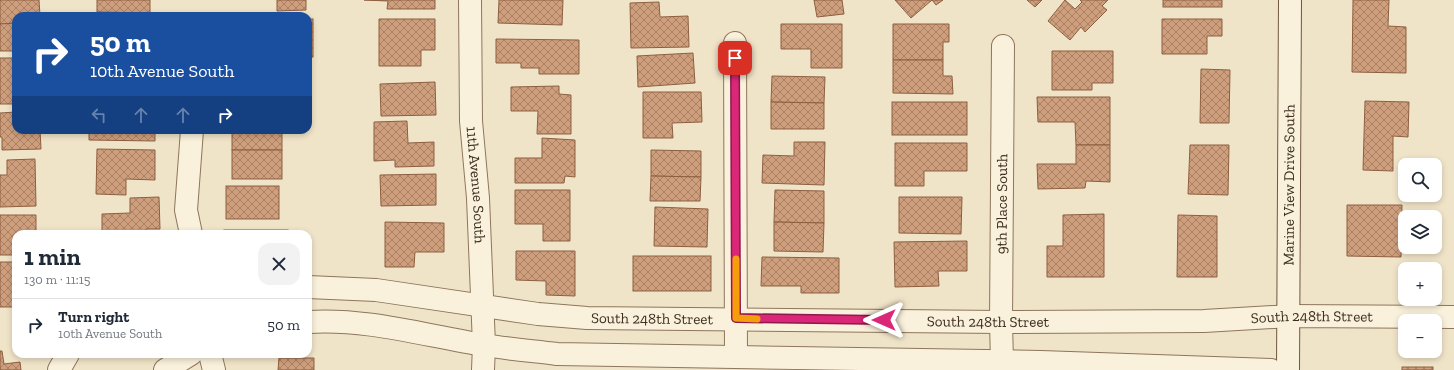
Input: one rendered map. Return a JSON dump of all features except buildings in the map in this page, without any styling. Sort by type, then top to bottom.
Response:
[{"type":"street","name":"11th Avenue South","points":[[470,0],[471,121],[478,198],[484,345],[483,370]]},
{"type":"street","name":"Marine View Drive South","points":[[1288,370],[1290,316],[1290,0]]},
{"type":"street","points":[[735,43],[736,357]]},
{"type":"street","name":"9th Place South","points":[[1002,362],[1003,46]]},
{"type":"street","points":[[190,230],[186,210],[192,134]]},
{"type":"street","name":"South 248th Street","points":[[312,287],[376,290],[538,314],[587,318],[736,318],[1001,322],[1204,321],[1290,316],[1454,317]]},
{"type":"street","points":[[312,322],[324,321],[383,326],[484,345],[557,354],[1002,362],[1041,366],[1271,370]]},
{"type":"street","points":[[59,370],[66,358]]},
{"type":"street","points":[[165,370],[184,358]]},
{"type":"street","points":[[211,358],[214,370]]},
{"type":"slow traffic","points":[[736,259],[736,318],[757,319]]},
{"type":"route","points":[[735,58],[736,318],[884,320]]}]
